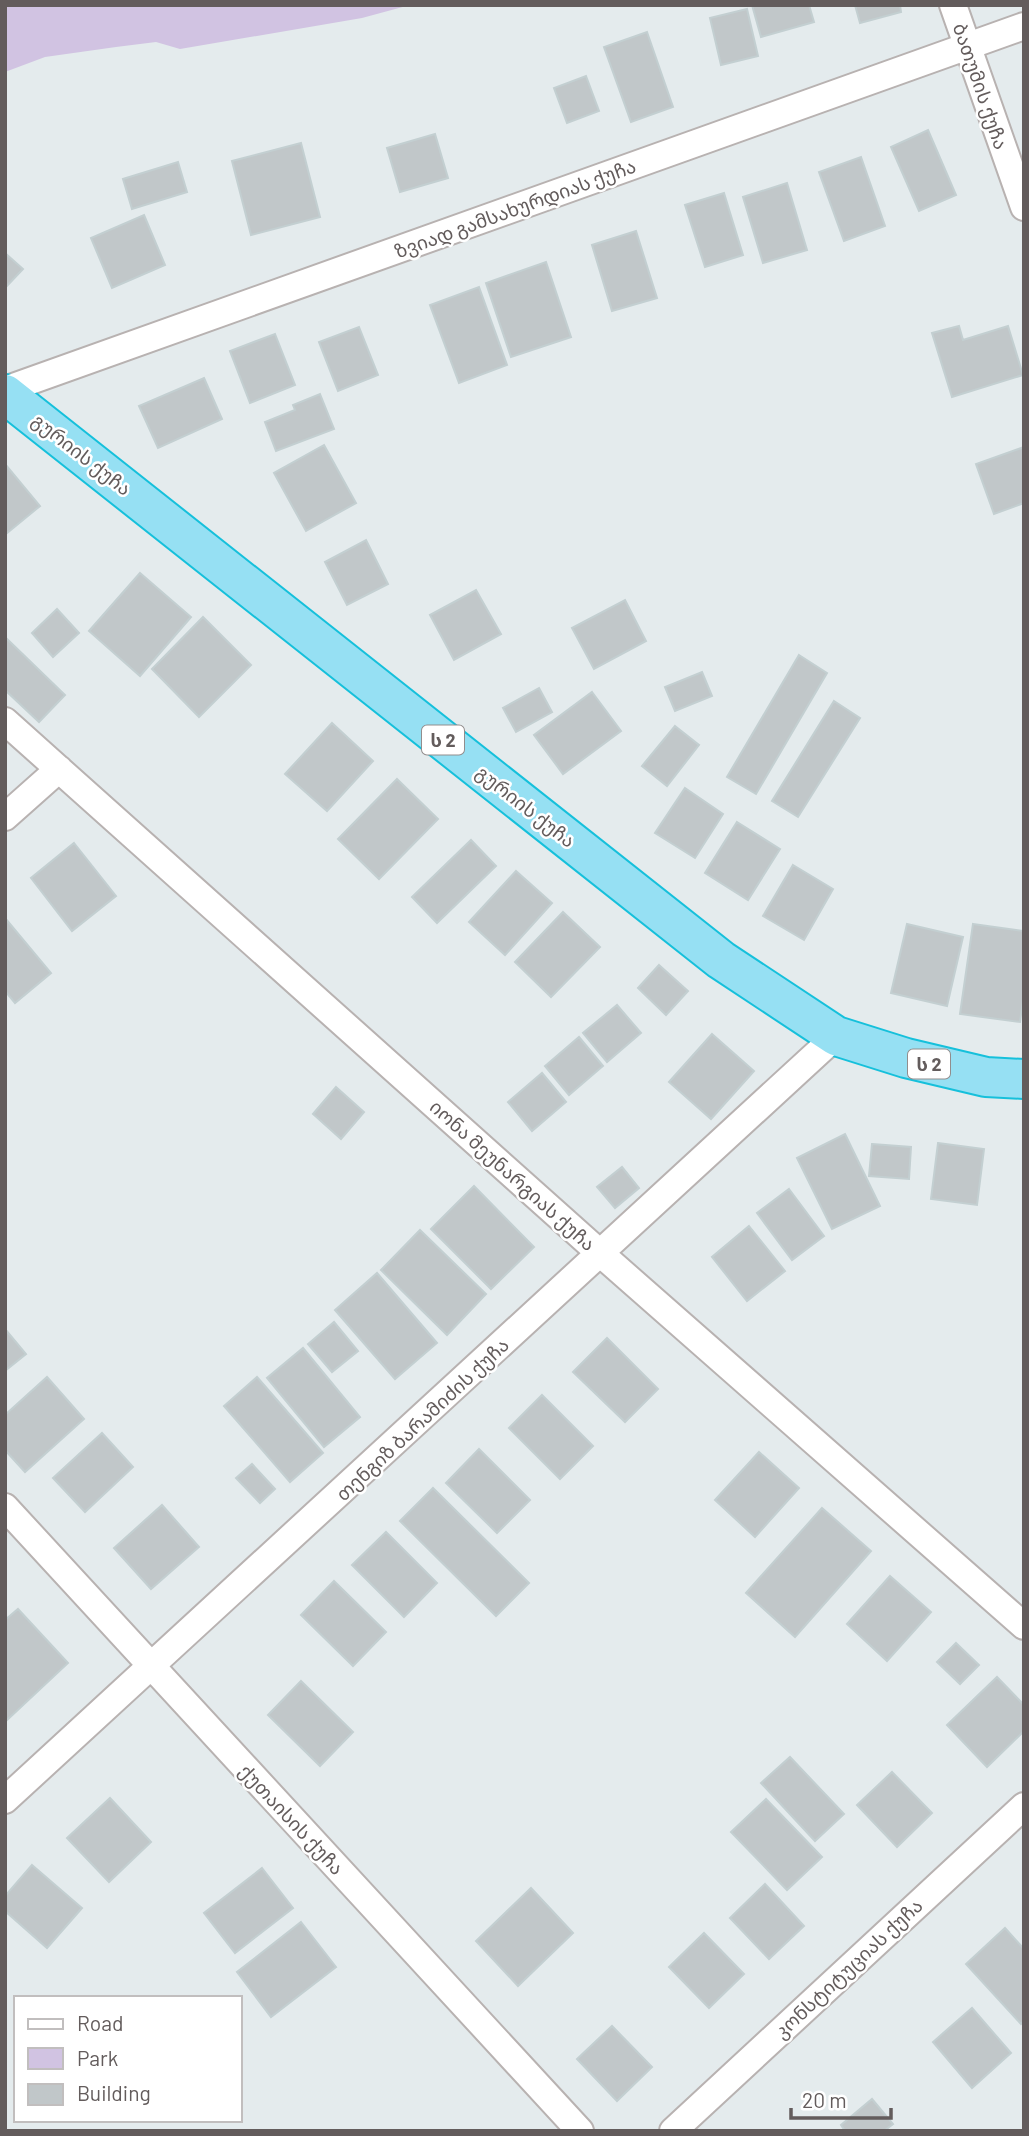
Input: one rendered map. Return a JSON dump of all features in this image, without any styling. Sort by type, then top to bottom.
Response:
[{"type":"highway","name":"გურიის ქუჩა","points":[[5,392],[721,960],[836,1037],[906,1058],[986,1077],[1024,1079]]},
{"type":"street","name":"ბათუმის ქუჩა","points":[[953,5],[1024,207]]},
{"type":"street","name":"ზვიად გამსახურდიას ქუჩა","points":[[5,392],[1024,26]]},
{"type":"street","name":"იონა მეუნარგიას ქუჩა","points":[[5,721],[601,1254],[1024,1626]]},
{"type":"street","points":[[5,817],[59,769]]},
{"type":"street","name":"თენგიზ ბარამიძის ქუჩა","points":[[5,1800],[836,1037]]},
{"type":"street","name":"ქუთაისის ქუჩა","points":[[5,1507],[580,2131]]},
{"type":"street","name":"კონსტიტუციას ქუჩა","points":[[673,2131],[1024,1806]]},
{"type":"green space","points":[[5,5],[410,5],[362,18],[180,49],[156,42],[45,57],[5,72]]},
{"type":"building","points":[[752,5],[809,5],[814,22],[761,37]]},
{"type":"building","points":[[855,5],[900,5],[901,12],[860,23]]},
{"type":"building","points":[[747,9],[758,56],[721,65],[710,18]]},
{"type":"building","points":[[647,32],[673,107],[631,122],[604,47]]},
{"type":"building","points":[[586,76],[599,111],[567,123],[554,88]]},
{"type":"building","points":[[928,130],[956,195],[919,211],[891,147]]},
{"type":"building","points":[[435,134],[448,178],[400,192],[387,148]]},
{"type":"building","points":[[301,143],[320,217],[251,235],[232,161]]},
{"type":"building","points":[[861,157],[885,226],[844,241],[819,172]]},
{"type":"building","points":[[178,162],[187,192],[132,209],[123,179]]},
{"type":"building","points":[[787,183],[807,250],[763,263],[743,197]]},
{"type":"building","points":[[724,193],[743,255],[705,267],[685,205]]},
{"type":"building","points":[[144,215],[165,265],[112,288],[91,238]]},
{"type":"building","points":[[636,231],[657,298],[612,311],[592,245]]},
{"type":"building","points":[[5,253],[23,269],[5,288]]},
{"type":"building","points":[[546,262],[571,337],[511,357],[486,283]]},
{"type":"building","points":[[479,287],[507,365],[459,383],[430,305]]},
{"type":"building","points":[[959,326],[963,340],[1008,326],[1023,375],[952,397],[932,333]]},
{"type":"building","points":[[359,327],[378,375],[338,391],[319,342]]},
{"type":"building","points":[[275,334],[295,385],[250,403],[230,351]]},
{"type":"building","points":[[204,378],[222,419],[158,448],[139,406]]},
{"type":"building","points":[[320,394],[334,429],[276,451],[265,422],[295,410],[293,405]]},
{"type":"building","points":[[324,445],[356,503],[306,531],[274,473]]},
{"type":"building","points":[[1024,447],[1024,503],[994,514],[976,464]]},
{"type":"building","points":[[5,464],[40,506],[6,534],[5,533]]},
{"type":"building","points":[[366,540],[388,584],[347,605],[325,562]]},
{"type":"building","points":[[140,573],[191,617],[140,676],[89,631]]},
{"type":"building","points":[[476,590],[501,634],[454,660],[430,615]]},
{"type":"building","points":[[625,600],[646,641],[594,669],[572,628]]},
{"type":"building","points":[[57,609],[79,633],[53,657],[32,633]]},
{"type":"building","points":[[203,617],[251,665],[199,717],[152,669]]},
{"type":"building","points":[[5,637],[65,695],[39,722],[5,690]]},
{"type":"building","points":[[799,655],[827,673],[756,794],[727,777]]},
{"type":"building","points":[[702,672],[712,696],[675,711],[665,687]]},
{"type":"building","points":[[539,688],[552,712],[516,732],[503,708]]},
{"type":"building","points":[[592,692],[621,731],[563,774],[534,735]]},
{"type":"building","points":[[834,701],[860,718],[798,817],[772,801]]},
{"type":"building","points":[[332,723],[373,761],[327,811],[285,774]]},
{"type":"building","points":[[675,726],[699,745],[667,786],[642,766]]},
{"type":"building","points":[[397,779],[438,819],[379,879],[338,839]]},
{"type":"building","points":[[685,788],[723,814],[695,858],[655,833]]},
{"type":"building","points":[[737,822],[780,849],[748,900],[705,873]]},
{"type":"building","points":[[471,840],[496,866],[437,923],[412,897]]},
{"type":"building","points":[[74,843],[116,896],[72,931],[31,878]]},
{"type":"building","points":[[793,865],[833,889],[804,940],[763,916]]},
{"type":"building","points":[[516,871],[552,903],[505,955],[469,922]]},
{"type":"building","points":[[563,912],[600,947],[551,997],[515,962]]},
{"type":"building","points":[[5,918],[51,973],[15,1003],[5,991]]},
{"type":"building","points":[[907,924],[963,937],[947,1006],[891,993]]},
{"type":"building","points":[[973,924],[1024,931],[1024,993],[1020,1022],[960,1014]]},
{"type":"building","points":[[659,965],[688,991],[666,1015],[638,988]]},
{"type":"building","points":[[617,1005],[641,1033],[607,1062],[583,1033]]},
{"type":"building","points":[[712,1034],[754,1071],[711,1119],[669,1082]]},
{"type":"building","points":[[579,1037],[603,1066],[569,1095],[545,1066]]},
{"type":"building","points":[[542,1073],[566,1102],[532,1131],[508,1102]]},
{"type":"building","points":[[336,1087],[364,1112],[341,1139],[313,1114]]},
{"type":"building","points":[[845,1134],[880,1206],[832,1229],[797,1158]]},
{"type":"building","points":[[938,1143],[984,1149],[977,1205],[931,1199]]},
{"type":"building","points":[[872,1144],[911,1147],[909,1179],[869,1176]]},
{"type":"building","points":[[622,1167],[639,1188],[615,1208],[597,1187]]},
{"type":"building","points":[[474,1186],[534,1247],[491,1289],[431,1229]]},
{"type":"building","points":[[789,1189],[824,1236],[792,1260],[757,1213]]},
{"type":"building","points":[[749,1226],[785,1271],[747,1301],[712,1257]]},
{"type":"building","points":[[420,1230],[486,1294],[447,1335],[381,1270]]},
{"type":"building","points":[[377,1273],[437,1343],[395,1379],[335,1310]]},
{"type":"building","points":[[334,1322],[358,1351],[332,1372],[308,1344]]},
{"type":"building","points":[[5,1329],[26,1354],[5,1371]]},
{"type":"building","points":[[607,1338],[658,1389],[625,1422],[573,1372]]},
{"type":"building","points":[[303,1348],[360,1417],[324,1447],[267,1378]]},
{"type":"building","points":[[47,1377],[84,1419],[25,1472],[5,1450],[5,1415]]},
{"type":"building","points":[[257,1377],[323,1453],[290,1482],[224,1406]]},
{"type":"building","points":[[542,1395],[593,1446],[560,1479],[509,1428]]},
{"type":"building","points":[[102,1433],[133,1467],[85,1512],[53,1478]]},
{"type":"building","points":[[479,1449],[530,1500],[497,1533],[446,1483]]},
{"type":"building","points":[[759,1452],[799,1488],[755,1537],[715,1500]]},
{"type":"building","points":[[252,1464],[275,1489],[260,1503],[236,1478]]},
{"type":"building","points":[[433,1488],[529,1583],[496,1616],[400,1521]]},
{"type":"building","points":[[162,1505],[199,1547],[151,1589],[114,1548]]},
{"type":"building","points":[[822,1508],[871,1551],[795,1637],[746,1593]]},
{"type":"building","points":[[386,1532],[437,1583],[404,1617],[352,1565]]},
{"type":"building","points":[[890,1576],[931,1612],[887,1661],[847,1624]]},
{"type":"building","points":[[334,1581],[386,1632],[353,1666],[301,1615]]},
{"type":"building","points":[[18,1609],[68,1663],[5,1722],[5,1620]]},
{"type":"building","points":[[956,1643],[979,1665],[960,1684],[937,1662]]},
{"type":"building","points":[[997,1677],[1024,1705],[1024,1731],[987,1767],[947,1725]]},
{"type":"building","points":[[301,1681],[353,1732],[320,1766],[268,1715]]},
{"type":"building","points":[[790,1757],[844,1814],[815,1841],[761,1783]]},
{"type":"building","points":[[892,1772],[932,1813],[897,1847],[857,1805]]},
{"type":"building","points":[[110,1798],[151,1842],[109,1882],[67,1838]]},
{"type":"building","points":[[766,1799],[822,1857],[787,1890],[731,1832]]},
{"type":"building","points":[[32,1865],[82,1908],[47,1948],[5,1911],[5,1896]]},
{"type":"building","points":[[262,1868],[293,1908],[235,1953],[204,1913]]},
{"type":"building","points":[[765,1884],[804,1926],[769,1959],[730,1918]]},
{"type":"building","points":[[531,1888],[573,1933],[518,1986],[476,1941]]},
{"type":"building","points":[[301,1922],[336,1967],[271,2017],[237,1972]]},
{"type":"building","points":[[1005,1928],[1024,1949],[1024,2021],[1021,2024],[966,1964]]},
{"type":"building","points":[[704,1933],[744,1974],[709,2008],[669,1967]]},
{"type":"building","points":[[972,2008],[1011,2053],[972,2088],[933,2042]]},
{"type":"building","points":[[612,2026],[652,2067],[617,2101],[577,2059]]},
{"type":"building","points":[[872,2099],[893,2124],[884,2131],[845,2131],[841,2125]]}]
